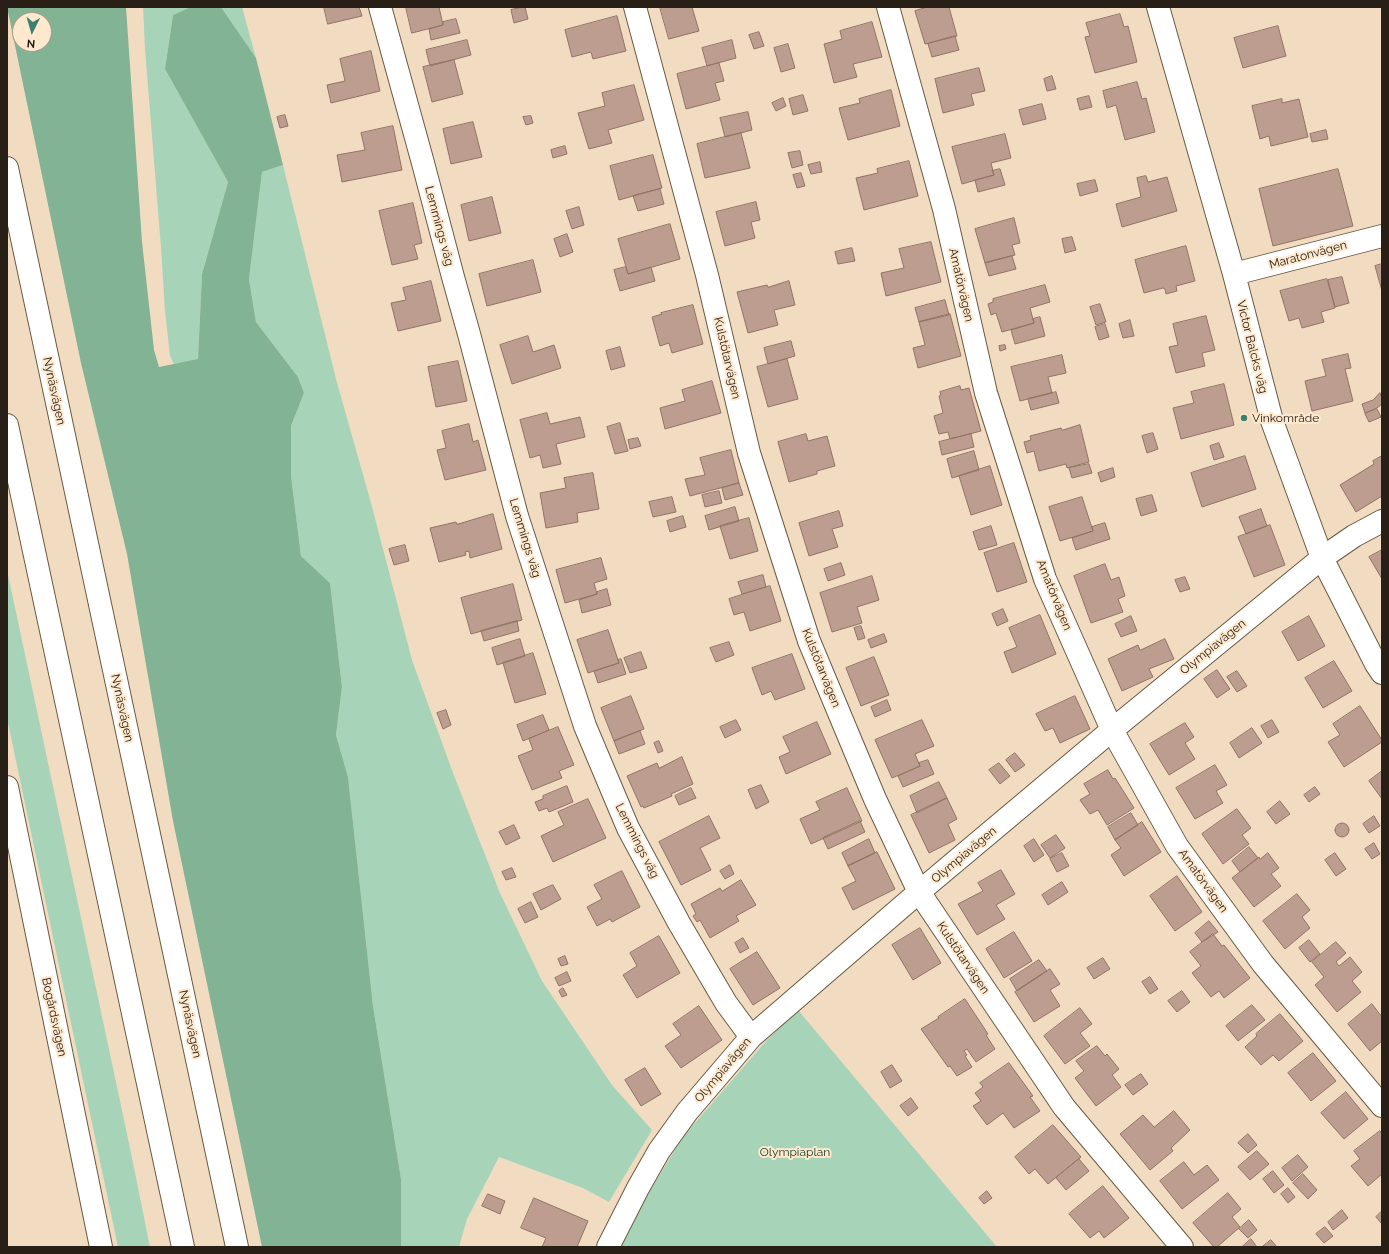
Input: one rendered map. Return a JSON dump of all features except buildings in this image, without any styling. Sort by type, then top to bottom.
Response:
[{"type":"main road","name":"Lemmings väg","points":[[380,7],[517,516],[585,726],[628,828],[726,1003],[751,1037]]},
{"type":"main road","name":"Kulstötarvägen","points":[[635,7],[707,275],[749,453],[809,641],[875,799],[919,892],[1064,1107],[1182,1247]]},
{"type":"main road","name":"Amatörvägen","points":[[888,7],[944,208],[986,393],[1045,579],[1112,730],[1177,846],[1263,964],[1382,1106]]},
{"type":"main road","name":"Victor Balcks väg","points":[[1158,7],[1234,274],[1272,422],[1322,558],[1382,673]]},
{"type":"main road","name":"Nynäsvägen","points":[[7,168],[237,1247]]},
{"type":"main road","name":"Maratonvägen","points":[[1234,274],[1382,236]]},
{"type":"main road","points":[[7,425],[183,1247]]},
{"type":"main road","name":"Olympiavägen","points":[[608,1247],[659,1151],[688,1112],[751,1037],[919,892],[1112,730],[1322,558],[1354,536],[1382,521]]},
{"type":"main road","name":"Bogårdsvägen","points":[[7,787],[101,1247]]},
{"type":"green space","points":[[7,7],[126,7],[142,242],[154,350],[159,367],[198,359],[202,274],[228,182],[165,69],[173,15],[191,7],[221,7],[256,58],[283,165],[262,172],[249,279],[256,322],[298,377],[304,393],[291,426],[291,476],[301,556],[330,583],[342,687],[336,735],[348,777],[373,1006],[401,1179],[401,1247],[262,1247],[173,821],[127,554],[81,363],[16,52],[52,52],[52,12],[12,12],[12,31]]},
{"type":"green space","points":[[143,7],[191,7],[173,15],[165,69],[228,182],[202,274],[198,360],[174,364],[170,356],[165,311]]},
{"type":"green space","points":[[221,7],[242,7],[256,58]]},
{"type":"green space","points":[[283,165],[336,379],[371,503],[412,660],[453,773],[500,893],[542,981],[612,1085],[652,1130],[609,1202],[583,1188],[499,1157],[467,1219],[459,1247],[401,1247],[401,1179],[373,1006],[348,777],[336,735],[342,687],[330,583],[301,556],[291,476],[291,426],[304,393],[298,377],[256,322],[249,279],[262,172]]},
{"type":"green space","points":[[7,570],[150,1247],[118,1247],[7,718]]},
{"type":"green space","name":"Olympiaplan","points":[[798,1010],[997,1247],[621,1247],[644,1201],[682,1138],[766,1041]]},
{"type":"place","name":"Vinkområde","points":[[1244,418]]}]
